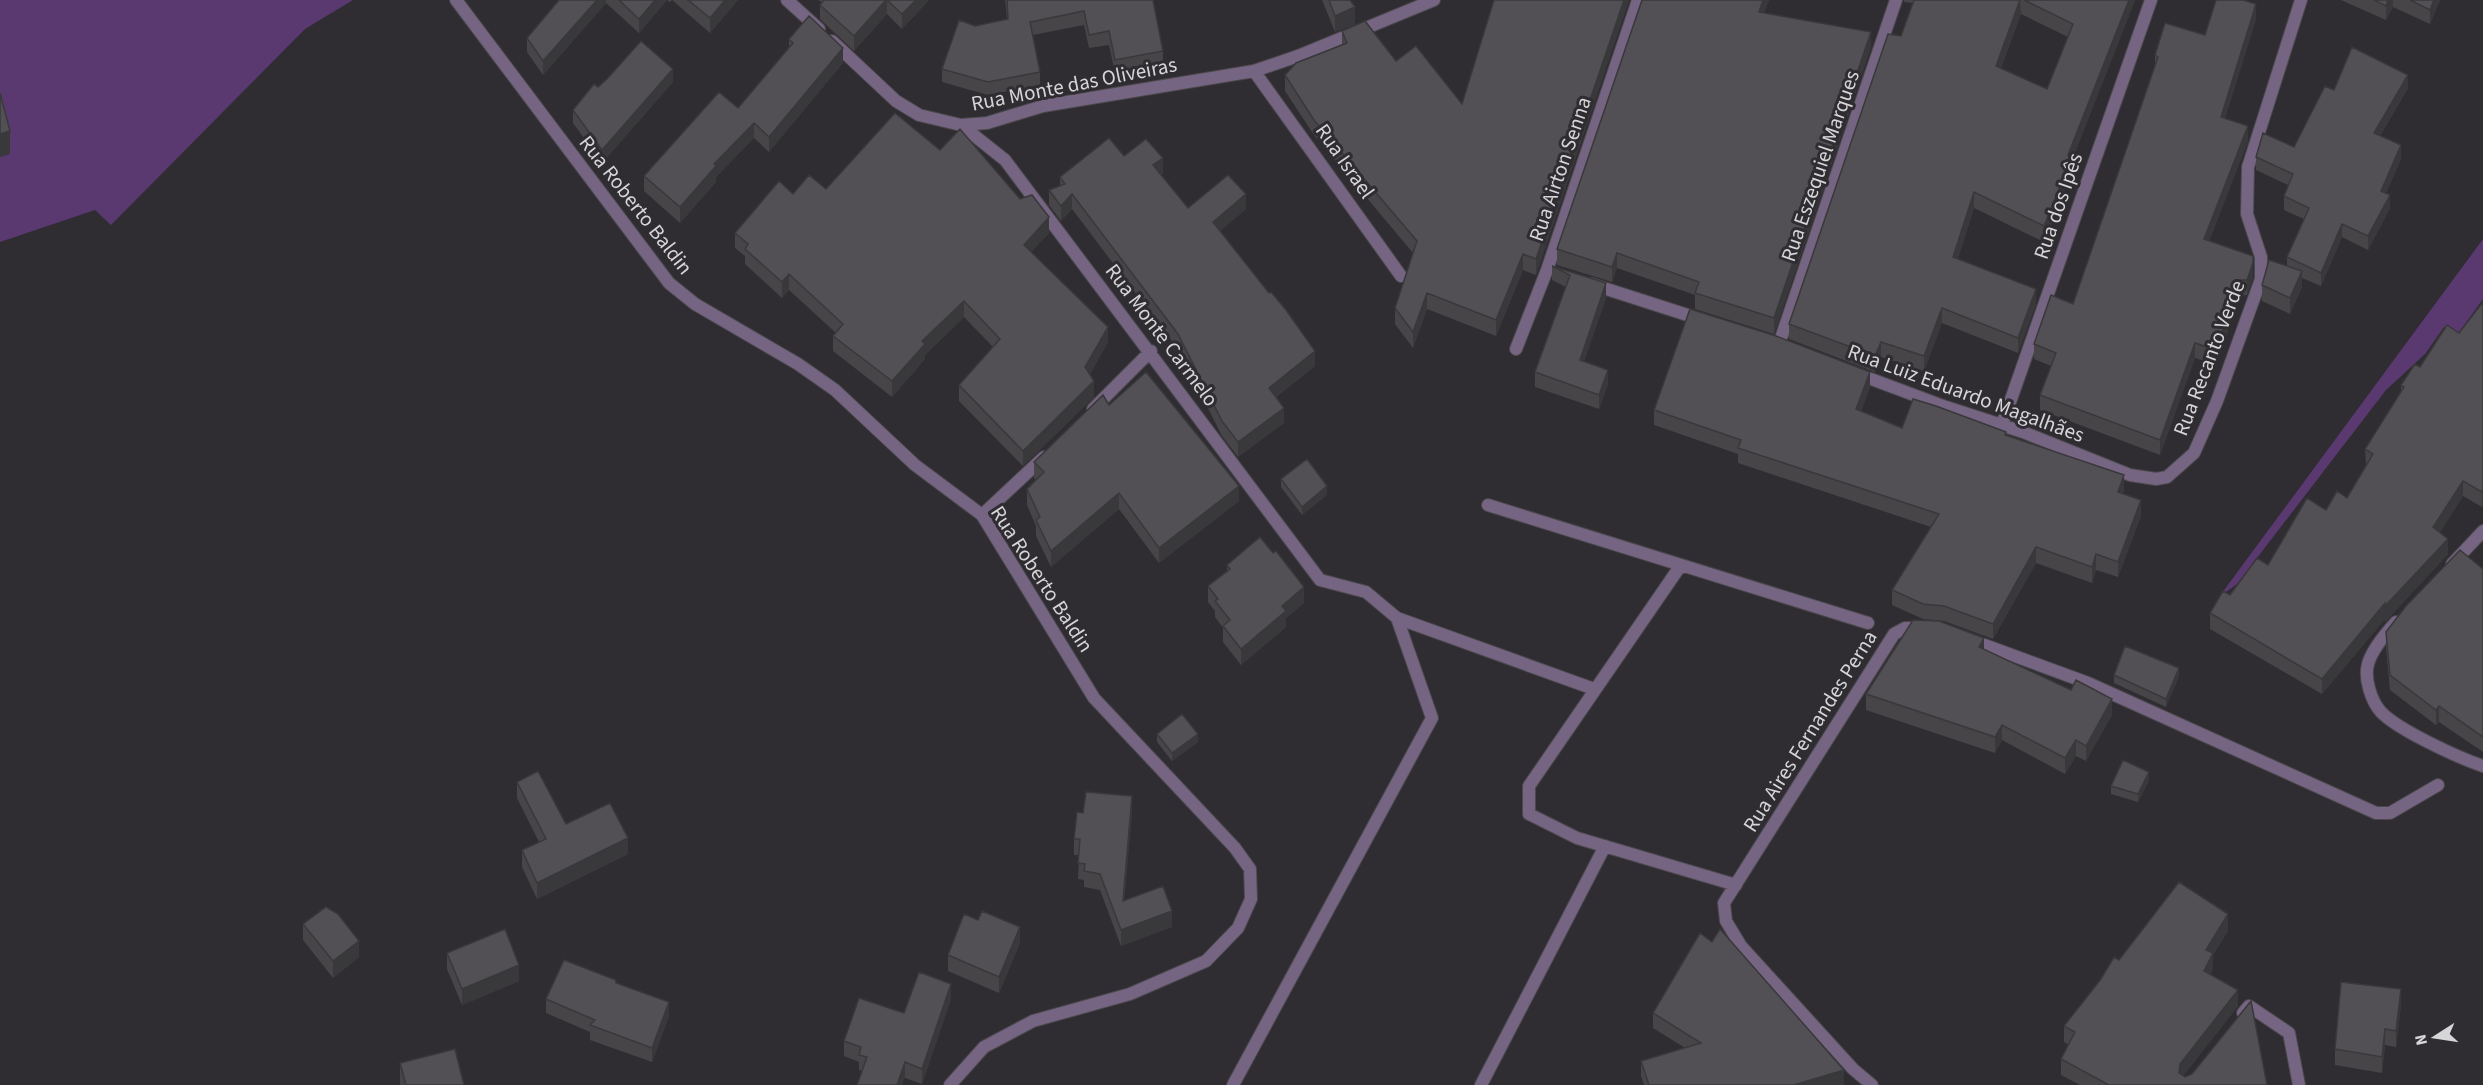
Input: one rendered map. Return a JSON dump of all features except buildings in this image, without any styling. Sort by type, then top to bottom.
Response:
[{"type":"street","name":"Rua Roberto Baldin","points":[[456,0],[669,283],[695,304],[798,364],[834,390],[915,465],[982,515],[1094,698],[1234,848],[1250,869],[1251,899],[1238,928],[1206,961],[1130,994],[1033,1021],[984,1047],[950,1085]]},
{"type":"street","name":"Rua Monte das Oliveiras","points":[[787,0],[896,101],[919,115],[961,125],[987,123],[1043,106],[1254,70],[1298,56],[1434,0]]},
{"type":"street","name":"Rua Airton Senna","points":[[1516,350],[1552,272],[1638,0]]},
{"type":"street","name":"Rua Eszequiel Marques","points":[[1778,344],[1896,0]]},
{"type":"street","name":"Rua dos Ipês","points":[[2002,425],[2151,0]]},
{"type":"street","name":"Rua Recanto Verde","points":[[2167,477],[2194,453],[2217,401],[2261,279],[2261,257],[2247,214],[2248,167],[2301,0]]},
{"type":"street","name":"Rua Israel","points":[[1254,70],[1401,276]]},
{"type":"street","name":"Rua Monte Carmelo","points":[[961,125],[1005,160],[1151,351],[1320,580],[1365,592],[1397,618]]},
{"type":"street","points":[[1576,279],[1711,322]]},
{"type":"street","points":[[1083,419],[1151,351]]},
{"type":"street","name":"Rua Luiz Eduardo Magalhães","points":[[1846,369],[2002,425],[2130,475],[2156,479],[2167,477]]},
{"type":"street","points":[[982,515],[1050,452]]},
{"type":"street","points":[[1488,505],[1868,623]]},
{"type":"street","points":[[2445,571],[2483,531]]},
{"type":"street","points":[[1681,565],[1529,786],[1529,814],[1577,838],[1736,885]]},
{"type":"street","points":[[2407,611],[2386,634],[2367,665],[2367,682],[2370,691],[2381,712],[2422,738],[2483,766]]},
{"type":"street","points":[[1397,618],[1594,689]]},
{"type":"street","points":[[1233,1085],[1432,718],[1397,618]]},
{"type":"street","name":"Rua Aires Fernandes Perna","points":[[1872,1085],[1853,1069],[1741,946],[1726,921],[1724,903],[1893,634],[1905,628],[1932,628]]},
{"type":"street","points":[[1962,637],[2088,683],[2376,813],[2390,813],[2438,785]]},
{"type":"street","points":[[1481,1085],[1605,846]]},
{"type":"street","points":[[2235,1023],[2249,1006],[2289,1033],[2299,1085]]},
{"type":"shaded area","points":[[0,0],[353,0],[305,29],[111,225],[95,210],[0,242]]},
{"type":"shaded area","points":[[2483,239],[2483,299],[2457,335],[2444,327],[2425,354],[2386,390],[2237,584],[2219,597]]}]
